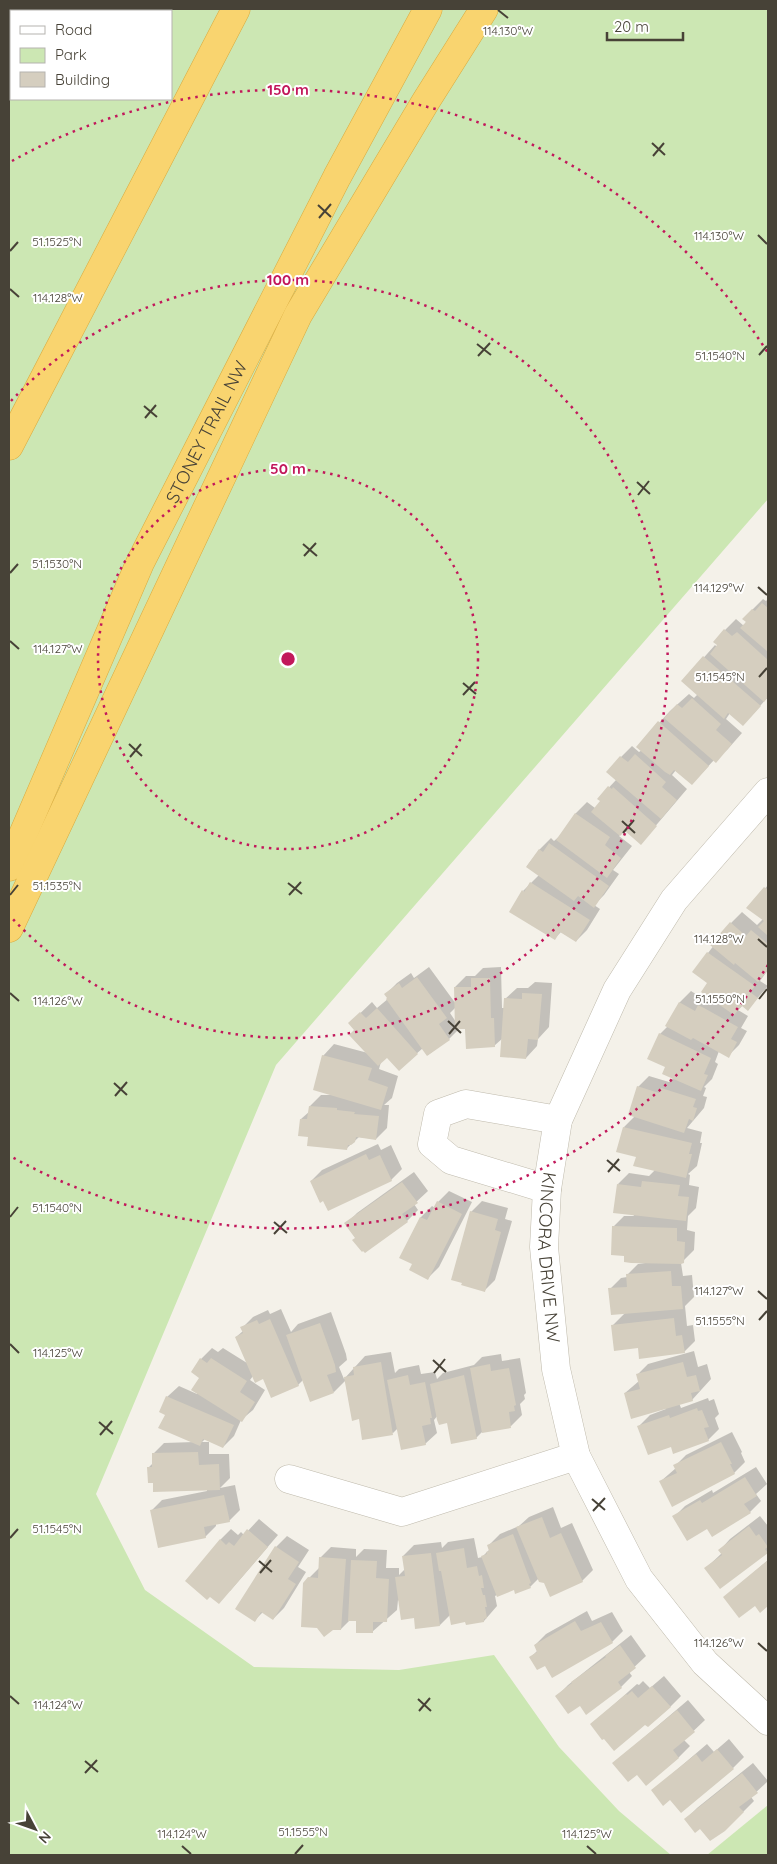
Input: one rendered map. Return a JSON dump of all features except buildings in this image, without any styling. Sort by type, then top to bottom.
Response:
[{"type":"highway","points":[[9,446],[236,9]]},
{"type":"highway","name":"STONEY TRAIL NW","points":[[9,867],[140,564],[337,177],[428,9]]},
{"type":"highway","points":[[9,928],[298,315],[426,101],[484,9]]},
{"type":"street","name":"KINCORA DRIVE NW","points":[[768,792],[674,900],[617,990],[558,1120],[547,1189],[544,1247],[556,1369],[576,1456],[639,1579],[705,1663],[768,1721]]},
{"type":"street","points":[[547,1189],[451,1160],[432,1144],[438,1114],[466,1104],[558,1120]]},
{"type":"street","points":[[289,1479],[402,1512],[576,1456]]},
{"type":"green space","points":[[9,9],[768,9],[768,499],[276,1065],[96,1494],[145,1590],[254,1667],[399,1670],[494,1655],[559,1747],[619,1811],[671,1855],[9,1855]]},
{"type":"green space","points":[[768,1805],[768,1855],[707,1855]]}]
